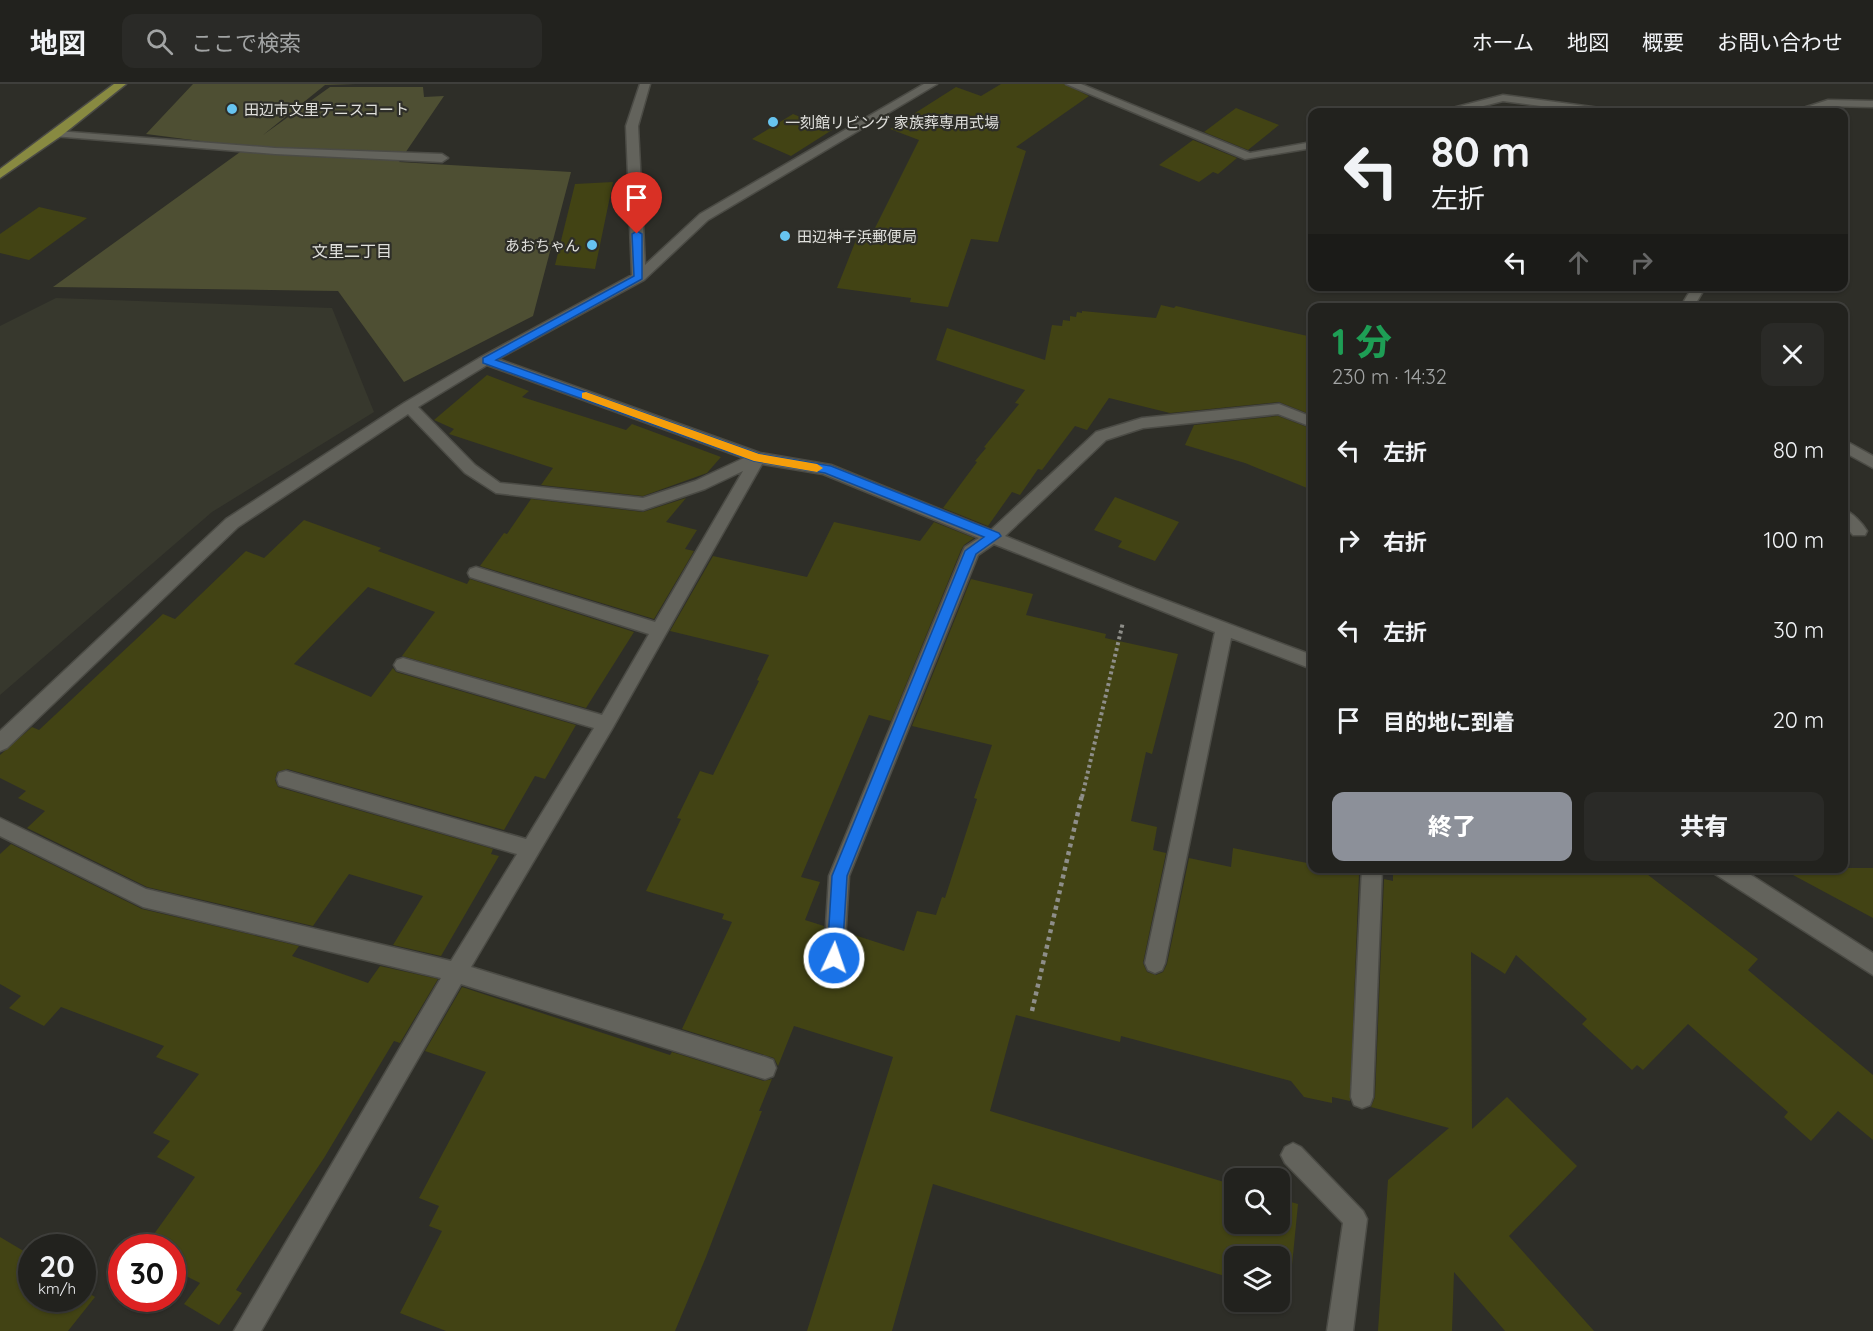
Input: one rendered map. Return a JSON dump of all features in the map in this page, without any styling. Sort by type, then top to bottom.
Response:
[{"type":"main road","points":[[0,174],[57,134],[121,84]]},
{"type":"street","points":[[639,277],[632,126],[645,84]]},
{"type":"street","points":[[0,742],[232,523],[409,406],[486,360],[639,277],[704,217],[932,84]]},
{"type":"street","points":[[1071,84],[1249,157],[1308,146]]},
{"type":"street","points":[[1464,108],[1503,98],[1577,108]]},
{"type":"street","points":[[1811,108],[1828,103],[1873,104]]},
{"type":"street","points":[[57,134],[275,151],[442,158]]},
{"type":"street","points":[[486,360],[758,458],[826,469],[1130,592],[1308,660]]},
{"type":"street","points":[[409,406],[470,469],[496,488],[643,504],[700,485],[758,458]]},
{"type":"street","points":[[834,958],[839,876],[971,551],[995,536],[1101,436],[1142,423],[1279,409],[1308,420]]},
{"type":"street","points":[[1848,447],[1873,463]]},
{"type":"street","points":[[247,1331],[456,972],[606,724],[758,458]]},
{"type":"street","points":[[1848,520],[1859,531]]},
{"type":"street","points":[[476,573],[658,630]]},
{"type":"street","points":[[1155,963],[1224,628]]},
{"type":"street","points":[[403,665],[606,724]]},
{"type":"street","points":[[286,779],[530,849]]},
{"type":"street","points":[[0,827],[143,898],[456,972],[765,1068]]},
{"type":"street","points":[[1362,1097],[1372,873]]},
{"type":"street","points":[[1730,873],[1873,964]]},
{"type":"street","points":[[1293,1155],[1355,1219],[1340,1331]]},
{"type":"path","points":[[1032,1011],[1130,592]]},
{"type":"shaded area","points":[[56,298],[332,308],[374,412],[212,512],[0,695],[0,326]]},
{"type":"green space","points":[[193,84],[356,84],[325,85],[263,135],[330,87],[423,87],[424,97],[444,96],[399,162],[571,172],[533,316],[404,382],[338,291],[53,287],[247,147],[146,134]]},
{"type":"building","points":[[1001,84],[1064,84],[1089,96],[1016,147],[1026,151],[998,242],[971,239],[948,307],[910,302],[911,298],[837,288],[856,240],[868,242],[919,140],[890,129],[956,87],[981,96]]},
{"type":"building","points":[[1236,108],[1279,125],[1248,150],[1204,132]]},
{"type":"building","points":[[793,114],[832,130],[791,156],[752,139]]},
{"type":"building","points":[[1193,140],[1237,158],[1218,174],[1213,172],[1199,182],[1159,165]]},
{"type":"building","points":[[613,182],[595,269],[555,265],[575,184]]},
{"type":"building","points":[[39,207],[87,218],[29,260],[0,253],[0,234]]},
{"type":"building","points":[[1161,305],[1174,308],[1176,306],[1308,336],[1308,413],[1279,402],[1170,413],[1109,398],[1087,430],[1075,426],[1042,470],[1038,469],[1020,495],[1012,492],[988,526],[943,508],[977,462],[975,461],[986,448],[984,447],[1019,404],[1015,403],[1025,390],[936,360],[947,328],[1045,360],[1052,325],[1062,326],[1063,320],[1070,321],[1070,316],[1076,317],[1077,312],[1156,318]]},
{"type":"building","points":[[487,375],[529,391],[522,397],[626,430],[632,424],[721,457],[707,473],[643,496],[541,485],[553,468],[449,434],[454,429],[434,420]]},
{"type":"building","points":[[1278,416],[1308,427],[1308,488],[1245,463],[1185,445],[1194,425]]},
{"type":"building","points":[[1115,497],[1179,522],[1155,561],[1118,547],[1122,541],[1094,530]]},
{"type":"building","points":[[686,498],[666,522],[697,530],[685,549],[694,551],[654,619],[480,566],[504,533],[507,534],[531,499],[643,512]]},
{"type":"building","points":[[304,520],[381,548],[378,551],[467,584],[470,579],[634,632],[586,708],[402,656],[435,612],[368,587],[294,664],[371,697],[393,668],[396,672],[576,725],[545,779],[535,776],[504,830],[287,769],[277,772],[275,780],[278,787],[493,849],[491,854],[499,856],[441,956],[393,945],[423,896],[349,874],[313,926],[147,887],[27,828],[45,811],[18,798],[26,791],[0,778],[0,755],[32,727],[39,730],[163,614],[175,619],[246,551],[264,558]]},
{"type":"building","points":[[834,522],[920,541],[934,522],[974,538],[961,550],[891,721],[869,715],[801,877],[820,882],[805,920],[824,926],[822,958],[826,967],[835,970],[843,966],[848,933],[904,951],[917,911],[936,915],[942,897],[945,898],[992,745],[912,726],[971,579],[1033,594],[1026,615],[1106,634],[1105,638],[1178,654],[1152,754],[1146,752],[1131,821],[1157,827],[1153,850],[1166,853],[1143,963],[1147,972],[1156,975],[1163,972],[1167,964],[1189,858],[1231,867],[1233,848],[1308,863],[1308,873],[1359,874],[1350,1101],[1332,1097],[1332,1103],[1304,1097],[1291,1081],[1121,1036],[1120,1042],[1016,1015],[990,1111],[1224,1182],[1224,1234],[1290,1234],[1290,1202],[1298,1204],[1290,1286],[1290,1246],[1224,1246],[1224,1276],[933,1184],[892,1331],[807,1331],[893,1057],[794,1026],[778,1066],[774,1058],[682,1029],[732,922],[722,919],[724,914],[646,891],[681,819],[677,818],[700,771],[713,775],[759,681],[757,680],[769,655],[670,631],[713,556],[807,577]]},
{"type":"building","points":[[11,844],[142,909],[299,946],[292,956],[368,983],[380,966],[438,979],[400,1043],[394,1041],[324,1158],[236,1290],[242,1293],[219,1325],[186,1305],[186,1301],[200,1283],[186,1276],[186,1234],[154,1234],[195,1177],[157,1157],[170,1141],[153,1133],[199,1074],[156,1057],[164,1046],[61,1007],[44,1026],[9,1008],[21,996],[0,984],[0,854]]},
{"type":"building","points":[[1848,868],[1873,868],[1873,918],[1789,873],[1848,873]]},
{"type":"building","points":[[1393,873],[1646,873],[1758,959],[1748,970],[1873,1075],[1873,1140],[1838,1111],[1811,1141],[1784,1117],[1788,1112],[1688,1024],[1643,1070],[1637,1065],[1632,1070],[1582,1024],[1587,1019],[1516,955],[1505,974],[1471,952],[1472,1129],[1507,1097],[1577,1166],[1509,1236],[1594,1331],[1505,1331],[1454,1272],[1452,1331],[1378,1331],[1388,1180],[1449,1128],[1371,1107],[1375,1097],[1384,879],[1393,881]]},
{"type":"building","points":[[462,987],[670,1055],[672,1052],[764,1081],[772,1079],[706,1257],[675,1331],[446,1331],[400,1313],[442,1231],[429,1226],[439,1206],[419,1198],[486,1072],[425,1051]]},
{"type":"building","points":[[0,1237],[18,1248],[18,1312],[83,1312],[68,1331],[0,1331]]},
{"type":"slow traffic","points":[[586,396],[758,458],[817,468]]},
{"type":"place","name":"田辺市文里テニスコート","points":[[232,109]]},
{"type":"place","name":"一刻館リビング 家族葬専用式場","points":[[773,122]]},
{"type":"place","name":"田辺神子浜郵便局","points":[[785,236]]},
{"type":"place","name":"あおちゃん","points":[[592,245]]},
{"type":"district","name":"文里二丁目","points":[[352,251]]},
{"type":"route","points":[[637,234],[639,277],[486,360],[758,458],[826,469],[995,536],[971,551],[839,876],[834,958]]}]
